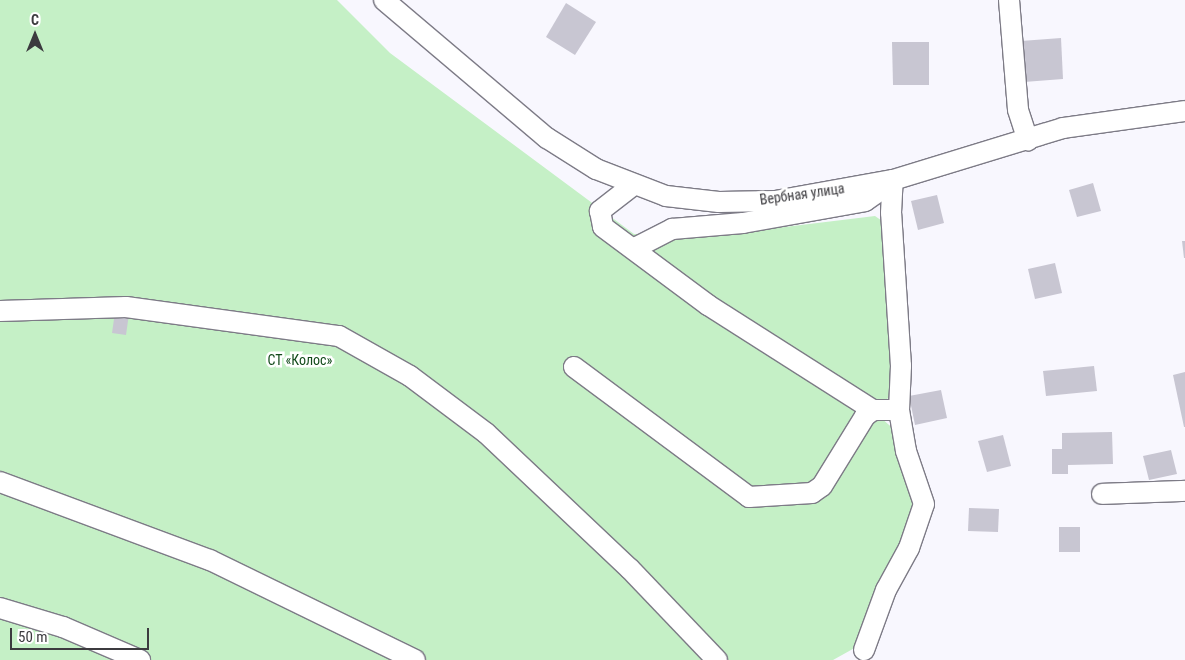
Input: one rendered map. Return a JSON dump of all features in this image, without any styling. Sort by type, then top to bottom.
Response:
[{"type":"street","name":"Вербная улица","points":[[384,0],[548,138],[632,186],[666,196],[738,202],[775,201],[894,180],[1063,128],[1185,111]]},
{"type":"street","points":[[1009,0],[1018,110],[1028,140]]},
{"type":"street","points":[[635,248],[672,229],[743,223],[865,201],[894,180]]},
{"type":"street","points":[[864,650],[886,590],[910,548],[924,504],[906,451],[899,410],[901,366],[892,232],[894,180]]},
{"type":"street","points":[[632,186],[599,216],[603,227],[635,248],[708,305],[873,410],[899,410]]},
{"type":"street","points":[[0,310],[126,307],[339,336],[410,376],[486,433],[630,569],[717,660]]},
{"type":"street","points":[[574,367],[749,496],[812,493],[822,486],[856,427],[873,410]]},
{"type":"street","points":[[0,482],[70,504],[210,560],[415,660]]},
{"type":"street","points":[[1102,494],[1185,491]]},
{"type":"street","points":[[0,608],[63,627],[140,660]]},
{"type":"green space","name":"СТ «Колос»","points":[[0,0],[337,0],[390,53],[634,234],[711,236],[875,216],[888,225],[896,351],[890,397],[879,404],[880,417],[897,432],[917,502],[860,645],[833,660],[0,660]]},
{"type":"building","points":[[566,3],[596,22],[575,55],[546,37]]},
{"type":"building","points":[[1061,38],[1063,79],[1024,82],[1021,41]]},
{"type":"building","points":[[892,42],[929,42],[929,85],[893,85]]},
{"type":"building","points":[[1093,183],[1101,211],[1077,217],[1069,190]]},
{"type":"building","points":[[937,195],[944,223],[918,230],[911,201]]},
{"type":"building","points":[[1182,241],[1185,241],[1185,258],[1184,258]]},
{"type":"building","points":[[1055,263],[1062,293],[1035,299],[1028,269]]},
{"type":"building","points":[[115,312],[129,314],[126,335],[112,333]]},
{"type":"building","points":[[1094,366],[1097,391],[1046,396],[1043,371]]},
{"type":"building","points":[[1185,372],[1185,427],[1184,427],[1173,375]]},
{"type":"building","points":[[941,390],[947,418],[915,425],[909,396]]},
{"type":"building","points":[[1112,432],[1113,464],[1068,465],[1068,474],[1052,474],[1052,449],[1062,449],[1062,433]]},
{"type":"building","points":[[1003,435],[1011,466],[987,472],[978,441]]},
{"type":"building","points":[[1171,450],[1177,474],[1149,480],[1143,456]]},
{"type":"building","points":[[969,508],[999,509],[998,532],[968,531]]},
{"type":"building","points":[[1059,527],[1080,527],[1080,552],[1059,552]]}]
